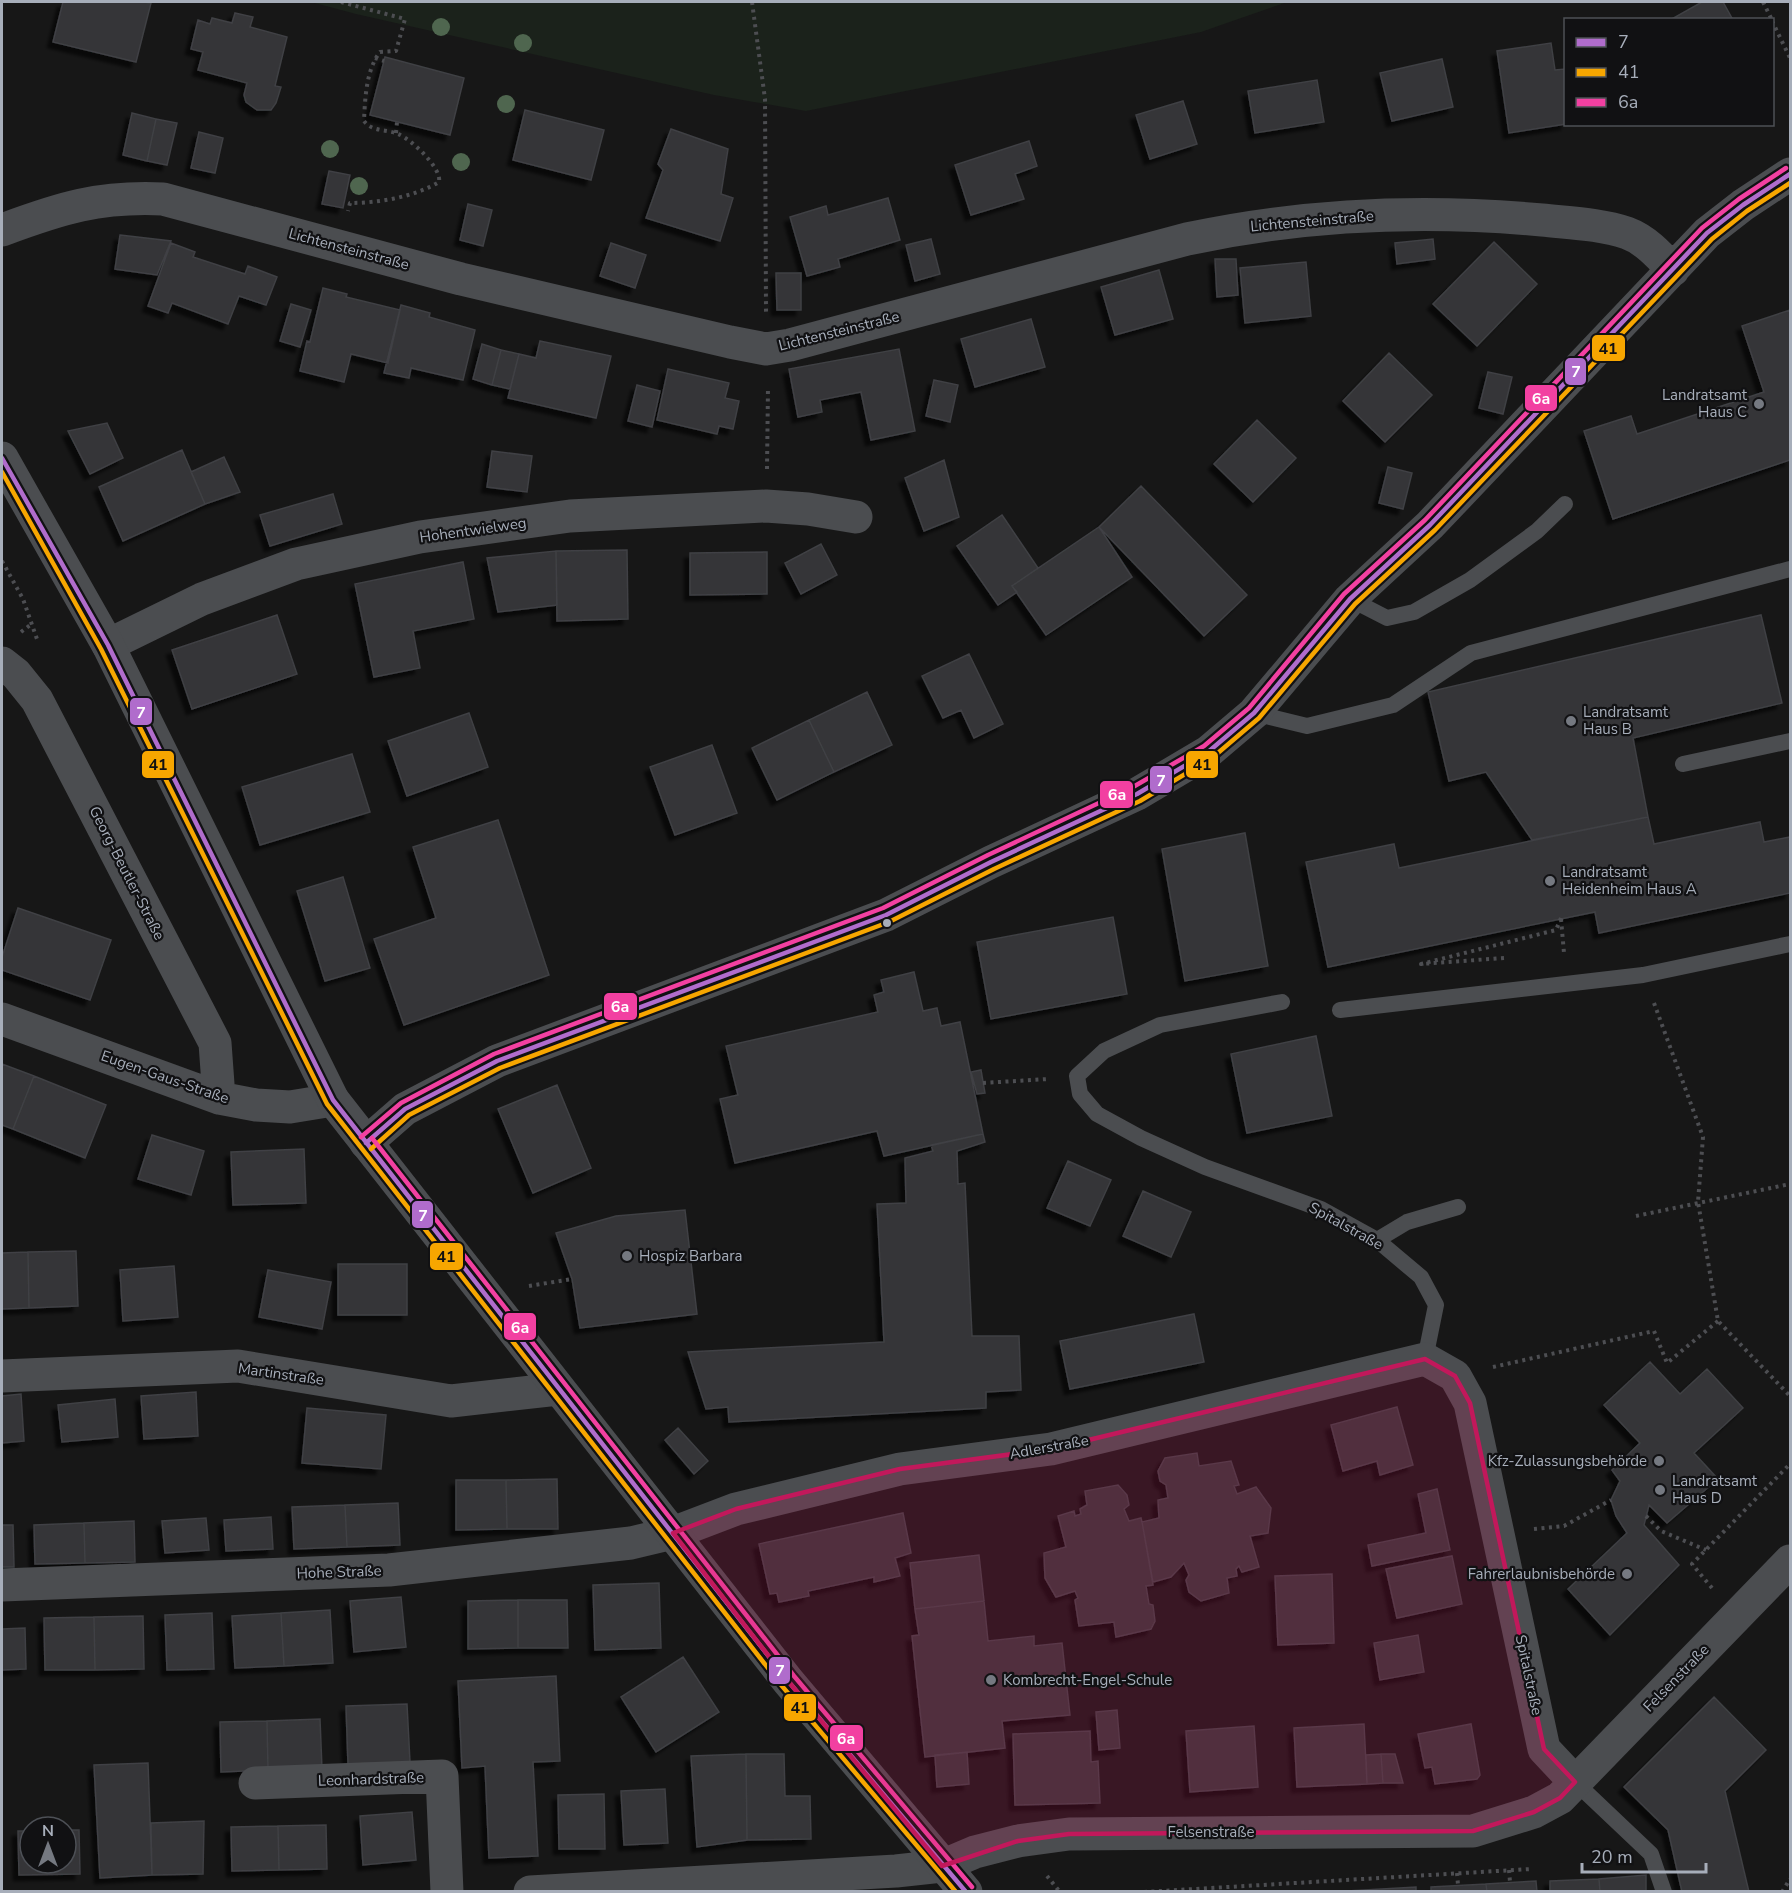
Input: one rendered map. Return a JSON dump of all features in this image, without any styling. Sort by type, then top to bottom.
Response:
[{"type":"street","points":[[366,1143],[405,1109],[497,1061],[886,915],[991,862],[1137,794],[1208,752],[1254,713],[1350,599],[1430,525],[1707,233],[1743,205],[1791,174]]},
{"type":"street","name":"Lichtensteinstraße","points":[[2,230],[79,204],[114,199],[163,200],[461,279],[766,349],[790,345],[1187,239],[1237,228],[1329,218],[1442,214],[1588,225],[1628,233],[1650,246],[1674,270]]},
{"type":"street","points":[[2,458],[108,645],[333,1100],[788,1682],[966,1892]]},
{"type":"street","name":"Hohentwielweg","points":[[108,645],[202,599],[296,564],[420,537],[570,516],[766,506],[808,509],[856,518]]},
{"type":"street","name":"Georg-Beutler-Straße","points":[[2,663],[16,674],[37,700],[215,1043],[219,1098]]},
{"type":"street","name":"Eugen-Gaus-Straße","points":[[2,1018],[219,1098],[256,1105],[290,1107],[333,1100]]},
{"type":"street","points":[[1425,1359],[1455,1376]]},
{"type":"street","name":"Adlerstraße","points":[[673,1533],[736,1509],[900,1469],[1051,1449],[1425,1359]]},
{"type":"street","name":"Martinstraße","points":[[2,1376],[238,1366],[451,1401],[558,1389]]},
{"type":"street","name":"Spitalstraße","points":[[1455,1376],[1470,1403],[1544,1749],[1575,1782]]},
{"type":"street","name":"Hohe Straße","points":[[2,1585],[389,1570],[631,1543],[673,1533]]},
{"type":"street","name":"Felsenstraße","points":[[530,1892],[896,1871],[942,1866],[975,1852],[1018,1841],[1069,1834],[1473,1831],[1534,1812],[1560,1798],[1791,1561]]},
{"type":"street","name":"Leonhardstraße","points":[[255,1783],[442,1776],[447,1892]]},
{"type":"lane","points":[[1350,599],[1387,618],[1414,612],[1479,573],[1537,531],[1565,504]]},
{"type":"lane","points":[[1254,713],[1306,726],[1393,705],[1471,653],[1791,568]]},
{"type":"lane","points":[[1683,764],[1791,741]]},
{"type":"lane","points":[[1340,1010],[1643,975],[1791,944]]},
{"type":"lane","points":[[1077,1076],[1104,1051],[1160,1026],[1282,1002]]},
{"type":"lane","name":"Spitalstraße","points":[[1077,1076],[1080,1094],[1097,1114],[1141,1138],[1205,1167],[1321,1209],[1377,1240],[1421,1277],[1436,1305],[1425,1359]]},
{"type":"lane","points":[[1377,1240],[1407,1222],[1458,1206]]},
{"type":"lane","points":[[1575,1782],[1651,1854],[1664,1892]]},
{"type":"path","points":[[341,2],[405,19],[396,51],[380,52],[375,58],[364,104],[364,121],[370,127],[402,135],[438,171],[439,182],[407,195],[350,203]]},
{"type":"path","points":[[752,2],[765,99],[766,321]]},
{"type":"path","points":[[1763,2],[1771,18]]},
{"type":"path","points":[[1774,24],[1791,58]]},
{"type":"path","points":[[375,58],[384,61]]},
{"type":"path","points":[[396,133],[397,122]]},
{"type":"path","points":[[766,506],[768,382]]},
{"type":"path","points":[[2,561],[26,607],[47,670],[37,700]]},
{"type":"path","points":[[1509,958],[1420,964],[1556,930],[1561,918],[1563,937]]},
{"type":"path","points":[[1553,955],[1564,954]]},
{"type":"path","points":[[1643,975],[1703,1137],[1698,1202],[1718,1322],[1791,1396]]},
{"type":"path","points":[[983,1083],[1077,1076]]},
{"type":"path","points":[[1636,1216],[1791,1184]]},
{"type":"path","points":[[1455,1376],[1654,1331],[1667,1364],[1718,1322]]},
{"type":"path","points":[[1736,1615],[1692,1564],[1791,1464]]},
{"type":"path","points":[[1525,1529],[1564,1526],[1611,1500]]},
{"type":"path","points":[[1646,1516],[1661,1531],[1706,1550]]},
{"type":"path","points":[[1144,1892],[1531,1869]]},
{"type":"path","points":[[1509,1870],[1510,1882]]},
{"type":"path","points":[[1457,1873],[1458,1885]]},
{"type":"path","points":[[1782,1892],[1791,1879]]},
{"type":"highlighted area","points":[[1425,1359],[1455,1376],[1470,1403],[1544,1749],[1575,1782],[1560,1798],[1534,1812],[1473,1831],[1069,1834],[1018,1841],[942,1866],[788,1681],[673,1533],[736,1509],[900,1469],[1051,1449]]},
{"type":"shaded area","points":[[311,2],[1287,2],[1201,32],[806,111],[714,95]]},
{"type":"building","points":[[63,2],[151,3],[136,62],[53,42]]},
{"type":"building","points":[[1702,2],[1723,2],[1732,18],[1674,18]]},
{"type":"building","points":[[235,13],[253,17],[250,27],[287,37],[275,86],[281,87],[271,110],[257,110],[246,102],[244,95],[247,83],[198,70],[203,52],[191,49],[198,20],[210,24],[212,18],[232,23]]},
{"type":"building","points":[[1551,43],[1555,70],[1564,69],[1564,124],[1509,133],[1497,51]]},
{"type":"building","points":[[385,57],[464,78],[450,135],[370,115]]},
{"type":"building","points":[[1442,59],[1453,107],[1392,121],[1380,73]]},
{"type":"building","points":[[1317,80],[1324,122],[1255,133],[1248,91]]},
{"type":"building","points":[[1183,101],[1197,144],[1150,159],[1136,115]]},
{"type":"building","points":[[525,110],[604,130],[591,180],[513,160]]},
{"type":"building","points":[[132,113],[156,119],[147,161],[123,155]]},
{"type":"building","points":[[156,119],[177,123],[167,165],[147,161]]},
{"type":"building","points":[[671,129],[728,149],[721,194],[733,198],[720,241],[646,218],[663,170],[658,164]]},
{"type":"building","points":[[199,132],[223,138],[215,173],[191,168]]},
{"type":"building","points":[[1029,141],[1037,166],[1015,174],[1024,199],[971,215],[955,165]]},
{"type":"building","points":[[329,171],[350,175],[343,208],[322,204]]},
{"type":"building","points":[[888,198],[900,240],[838,259],[840,267],[807,276],[790,217],[826,206],[828,215]]},
{"type":"building","points":[[468,204],[492,210],[483,246],[460,240]]},
{"type":"building","points":[[120,235],[171,241],[157,275],[115,269]]},
{"type":"building","points":[[931,239],[940,274],[915,281],[906,245]]},
{"type":"building","points":[[1433,239],[1435,259],[1397,264],[1395,243]]},
{"type":"building","points":[[1494,242],[1537,284],[1477,346],[1433,304]]},
{"type":"building","points":[[171,243],[195,252],[193,257],[245,274],[248,266],[277,277],[266,305],[239,296],[228,324],[172,303],[168,313],[148,306]]},
{"type":"building","points":[[611,243],[646,255],[635,288],[600,276]]},
{"type":"building","points":[[1215,259],[1236,259],[1238,295],[1217,297]]},
{"type":"building","points":[[1306,262],[1311,316],[1245,323],[1240,268]]},
{"type":"building","points":[[1159,270],[1173,319],[1115,335],[1101,287]]},
{"type":"building","points":[[776,273],[801,273],[801,310],[777,310]]},
{"type":"building","points":[[323,288],[347,294],[346,297],[400,310],[388,363],[351,354],[344,382],[300,371],[307,341],[310,342]]},
{"type":"building","points":[[291,304],[311,310],[300,347],[280,341]]},
{"type":"building","points":[[401,305],[430,313],[429,317],[475,330],[463,380],[411,368],[409,378],[384,373]]},
{"type":"building","name":"Landratsamt Haus C","points":[[1790,310],[1790,460],[1613,519],[1584,431],[1631,416],[1637,434],[1764,392],[1742,326]]},
{"type":"building","points":[[1031,319],[1045,367],[975,387],[961,339]]},
{"type":"building","points":[[540,341],[611,356],[596,418],[508,398],[519,354],[536,358]]},
{"type":"building","points":[[482,344],[501,350],[492,385],[473,379]]},
{"type":"building","points":[[899,349],[915,431],[871,440],[861,392],[820,400],[822,412],[798,417],[789,369]]},
{"type":"building","points":[[501,350],[519,354],[510,389],[492,385]]},
{"type":"building","points":[[1389,353],[1432,395],[1385,442],[1343,401]]},
{"type":"building","points":[[668,369],[729,383],[725,398],[739,401],[733,429],[719,426],[717,434],[657,420]]},
{"type":"building","points":[[1488,372],[1512,377],[1503,414],[1479,408]]},
{"type":"building","points":[[934,380],[958,385],[950,422],[926,416]]},
{"type":"building","points":[[637,385],[660,391],[652,427],[628,421]]},
{"type":"building","points":[[1257,420],[1296,458],[1253,502],[1214,464]]},
{"type":"building","points":[[107,423],[123,458],[90,474],[68,431]]},
{"type":"building","points":[[182,450],[205,504],[123,541],[99,487]]},
{"type":"building","points":[[492,451],[532,456],[527,492],[487,487]]},
{"type":"building","points":[[224,457],[240,492],[205,504],[191,472]]},
{"type":"building","points":[[944,460],[959,517],[924,531],[905,478]]},
{"type":"building","points":[[1388,467],[1412,473],[1403,509],[1379,503]]},
{"type":"building","points":[[1141,486],[1247,595],[1204,636],[1099,527]]},
{"type":"building","points":[[333,494],[342,524],[270,546],[260,515]]},
{"type":"building","points":[[1002,515],[1038,568],[1012,586],[1017,592],[998,605],[957,546]]},
{"type":"building","points":[[1099,527],[1132,577],[1046,635],[1012,586]]},
{"type":"building","points":[[821,544],[837,575],[801,594],[785,563]]},
{"type":"building","points":[[627,550],[628,619],[557,621],[556,551]]},
{"type":"building","points":[[556,551],[557,605],[498,612],[487,558]]},
{"type":"building","points":[[767,552],[767,594],[690,595],[690,553]]},
{"type":"building","points":[[463,562],[474,619],[413,631],[420,668],[374,677],[355,584]]},
{"type":"building","points":[[277,615],[297,674],[192,709],[172,650]]},
{"type":"building","name":"Landratsamt Haus B","points":[[1761,615],[1782,703],[1633,738],[1648,817],[1532,840],[1486,772],[1449,781],[1428,692]]},
{"type":"building","points":[[969,654],[1003,724],[974,738],[961,710],[943,718],[922,676]]},
{"type":"building","points":[[867,692],[892,745],[834,772],[809,720]]},
{"type":"building","points":[[469,713],[488,767],[407,796],[388,741]]},
{"type":"building","points":[[809,720],[834,772],[777,800],[752,748]]},
{"type":"building","points":[[712,745],[737,813],[675,835],[650,767]]},
{"type":"building","points":[[352,754],[370,812],[260,845],[242,787]]},
{"type":"building","name":"Landratsamt Heidenheim Haus A","points":[[1648,817],[1654,844],[1760,822],[1764,842],[1790,837],[1790,893],[1599,933],[1595,912],[1328,967],[1306,862],[1394,844],[1399,868]]},
{"type":"building","points":[[498,820],[549,975],[404,1025],[374,939],[436,918],[413,847]]},
{"type":"building","points":[[1245,833],[1268,966],[1185,981],[1162,849]]},
{"type":"building","points":[[343,877],[370,968],[325,981],[297,891]]},
{"type":"building","points":[[18,908],[111,940],[90,1000],[2,970],[2,957]]},
{"type":"building","points":[[1113,917],[1127,994],[991,1019],[977,942]]},
{"type":"building","points":[[914,972],[923,1011],[937,1008],[941,1026],[960,1022],[983,1134],[884,1156],[877,1131],[735,1163],[720,1099],[738,1095],[726,1046],[878,1012],[874,995],[884,992],[881,980]]},
{"type":"building","points":[[1316,1036],[1332,1116],[1247,1133],[1231,1054]]},
{"type":"building","points":[[2,1064],[34,1076],[13,1129],[2,1125]]},
{"type":"building","points":[[981,1070],[985,1093],[977,1094],[971,1072]]},
{"type":"building","points":[[34,1076],[106,1105],[85,1158],[13,1129]]},
{"type":"building","points":[[557,1085],[591,1168],[533,1193],[498,1109]]},
{"type":"building","points":[[983,1134],[985,1142],[957,1151],[958,1184],[965,1183],[972,1336],[1019,1336],[1021,1390],[986,1392],[986,1408],[729,1422],[728,1407],[706,1409],[688,1352],[884,1342],[877,1204],[906,1203],[905,1158],[933,1151],[931,1145]]},
{"type":"building","points":[[152,1135],[204,1151],[191,1195],[138,1179]]},
{"type":"building","points":[[304,1149],[306,1203],[233,1205],[231,1152]]},
{"type":"building","points":[[1068,1161],[1111,1180],[1090,1226],[1047,1208]]},
{"type":"building","points":[[1143,1191],[1191,1212],[1171,1257],[1123,1236]]},
{"type":"building","name":"Hospiz Barbara","points":[[685,1210],[697,1314],[580,1328],[572,1279],[556,1233],[616,1216]]},
{"type":"building","points":[[76,1251],[78,1306],[29,1308],[28,1252]]},
{"type":"building","points":[[28,1252],[29,1308],[2,1309],[2,1253]]},
{"type":"building","points":[[338,1264],[407,1264],[407,1315],[338,1315]]},
{"type":"building","points":[[174,1266],[178,1317],[123,1321],[120,1270]]},
{"type":"building","points":[[268,1270],[331,1282],[322,1329],[259,1317]]},
{"type":"building","points":[[1194,1314],[1204,1362],[1070,1389],[1060,1341]]},
{"type":"building","name":"Landratsamt Haus D","points":[[1650,1362],[1680,1394],[1707,1369],[1743,1408],[1694,1453],[1718,1479],[1667,1523],[1649,1505],[1644,1525],[1679,1565],[1610,1635],[1568,1589],[1627,1533],[1616,1516],[1611,1500],[1620,1481],[1612,1470],[1640,1443],[1604,1405]]},
{"type":"building","points":[[196,1392],[198,1436],[144,1439],[141,1396]]},
{"type":"building","points":[[21,1394],[24,1441],[2,1443],[2,1396]]},
{"type":"building","points":[[115,1399],[118,1437],[62,1442],[58,1405]]},
{"type":"building","points":[[1397,1407],[1413,1465],[1380,1475],[1377,1461],[1343,1471],[1331,1425]]},
{"type":"building","points":[[307,1408],[386,1415],[381,1469],[302,1463]]},
{"type":"building","points":[[678,1428],[708,1461],[694,1474],[665,1440]]},
{"type":"building","points":[[1197,1453],[1199,1466],[1231,1461],[1239,1485],[1234,1486],[1237,1494],[1256,1487],[1271,1508],[1268,1533],[1250,1536],[1259,1567],[1242,1572],[1239,1566],[1236,1569],[1237,1576],[1227,1578],[1229,1593],[1201,1601],[1189,1592],[1186,1580],[1189,1575],[1184,1563],[1171,1577],[1153,1582],[1142,1522],[1159,1518],[1158,1500],[1168,1498],[1166,1485],[1160,1481],[1158,1471],[1165,1458]]},
{"type":"building","points":[[557,1479],[558,1529],[507,1529],[506,1480]]},
{"type":"building","points":[[456,1480],[506,1480],[507,1529],[456,1530]]},
{"type":"building","points":[[1118,1485],[1127,1495],[1129,1505],[1124,1509],[1129,1521],[1141,1518],[1153,1585],[1146,1586],[1149,1604],[1153,1605],[1155,1621],[1151,1629],[1116,1637],[1114,1622],[1079,1626],[1075,1600],[1078,1598],[1075,1591],[1056,1597],[1045,1578],[1044,1553],[1066,1547],[1058,1516],[1074,1511],[1075,1516],[1081,1514],[1080,1509],[1087,1505],[1085,1491]]},
{"type":"building","points":[[1437,1489],[1450,1550],[1372,1566],[1368,1545],[1426,1533],[1418,1494]]},
{"type":"building","points":[[398,1503],[400,1545],[347,1547],[345,1505]]},
{"type":"building","points":[[345,1505],[347,1547],[294,1549],[292,1507]]},
{"type":"building","points":[[903,1513],[911,1553],[895,1558],[900,1576],[874,1582],[874,1577],[808,1591],[809,1596],[779,1602],[777,1593],[770,1594],[759,1544]]},
{"type":"building","points":[[271,1517],[273,1549],[226,1551],[224,1520]]},
{"type":"building","points":[[206,1518],[209,1550],[165,1553],[162,1521]]},
{"type":"building","points":[[134,1521],[135,1562],[85,1563],[84,1523]]},
{"type":"building","points":[[84,1523],[85,1563],[35,1564],[34,1525]]},
{"type":"building","points":[[2,1525],[13,1525],[14,1567],[2,1567]]},
{"type":"building","points":[[979,1555],[984,1601],[915,1609],[910,1563]]},
{"type":"building","points":[[1452,1556],[1462,1604],[1397,1618],[1386,1569]]},
{"type":"building","points":[[1332,1574],[1334,1643],[1278,1645],[1275,1576]]},
{"type":"building","points":[[659,1583],[661,1648],[595,1650],[593,1585]]},
{"type":"building","points":[[401,1597],[406,1647],[354,1652],[350,1601]]},
{"type":"building","points":[[518,1600],[567,1600],[568,1648],[518,1648]]},
{"type":"building","points":[[518,1600],[518,1648],[468,1649],[468,1601]]},
{"type":"building","name":"Kombrecht-Engel-Schule","points":[[984,1601],[988,1641],[1034,1636],[1034,1646],[1062,1643],[1070,1715],[1002,1721],[1005,1748],[925,1757],[912,1636],[919,1635],[915,1609]]},
{"type":"building","points":[[330,1610],[333,1663],[284,1666],[281,1613]]},
{"type":"building","points":[[212,1613],[214,1669],[167,1670],[165,1615]]},
{"type":"building","points":[[281,1613],[284,1666],[235,1668],[232,1616]]},
{"type":"building","points":[[143,1616],[144,1669],[95,1670],[94,1617]]},
{"type":"building","points":[[94,1617],[95,1670],[45,1670],[44,1618]]},
{"type":"building","points":[[25,1628],[26,1669],[2,1670],[2,1629]]},
{"type":"building","points":[[1418,1635],[1424,1672],[1380,1680],[1374,1643]]},
{"type":"building","points":[[683,1657],[719,1712],[656,1752],[621,1697]]},
{"type":"building","points":[[556,1676],[560,1761],[533,1762],[538,1856],[489,1858],[485,1766],[462,1768],[458,1681]]},
{"type":"building","points":[[1714,1697],[1766,1750],[1725,1791],[1749,1892],[1682,1892],[1668,1830],[1624,1787]]},
{"type":"building","points":[[407,1704],[410,1762],[348,1764],[346,1706]]},
{"type":"building","points":[[1117,1710],[1120,1748],[1099,1750],[1096,1712]]},
{"type":"building","points":[[320,1719],[322,1769],[268,1770],[267,1721]]},
{"type":"building","points":[[267,1721],[268,1770],[221,1772],[220,1722]]},
{"type":"building","points":[[1364,1724],[1367,1784],[1297,1787],[1294,1728]]},
{"type":"building","points":[[1471,1724],[1480,1775],[1477,1779],[1435,1784],[1432,1767],[1425,1768],[1418,1734]]},
{"type":"building","points":[[1254,1726],[1258,1787],[1190,1792],[1186,1731]]},
{"type":"building","points":[[1090,1731],[1091,1762],[1098,1761],[1100,1803],[1015,1805],[1013,1734]]},
{"type":"building","points":[[967,1752],[969,1784],[937,1787],[935,1755]]},
{"type":"building","points":[[746,1754],[747,1840],[697,1847],[691,1756]]},
{"type":"building","points":[[746,1754],[784,1754],[785,1796],[810,1796],[811,1839],[747,1840]]},
{"type":"building","points":[[1381,1754],[1383,1783],[1367,1784],[1366,1755]]},
{"type":"building","points":[[1381,1754],[1395,1754],[1403,1783],[1383,1783]]},
{"type":"building","points":[[148,1763],[152,1875],[100,1878],[94,1765]]},
{"type":"building","points":[[665,1789],[668,1843],[624,1845],[621,1791]]},
{"type":"building","points":[[604,1794],[605,1849],[559,1849],[558,1795]]},
{"type":"building","points":[[412,1812],[416,1860],[363,1865],[360,1816]]},
{"type":"building","points":[[204,1821],[203,1874],[152,1875],[151,1823]]},
{"type":"building","points":[[326,1825],[327,1869],[279,1870],[278,1826]]},
{"type":"building","points":[[278,1826],[279,1870],[232,1871],[231,1827]]},
{"type":"building","points":[[78,1830],[79,1830],[80,1874],[78,1874]]},
{"type":"building","points":[[1646,1875],[1646,1892],[1600,1892],[1599,1879]]},
{"type":"building","points":[[1599,1879],[1600,1892],[1550,1892],[1550,1881]]},
{"type":"building","points":[[1536,1881],[1537,1892],[1487,1892],[1486,1884]]},
{"type":"building","points":[[1486,1884],[1487,1892],[1431,1892],[1431,1887]]},
{"type":"building","points":[[1416,1887],[1416,1892],[1329,1892]]},
{"type":"transit line","name":"6a","points":[[361,1137],[401,1103],[494,1054],[883,908],[988,855],[1133,787],[1204,746],[1249,708],[1344,594],[1425,520],[1702,228],[1739,199],[1786,168]]},
{"type":"transit line","name":"7","points":[[366,1143],[405,1109],[497,1061],[886,915],[991,862],[1137,794],[1208,752],[1254,713],[1350,599],[1430,525],[1707,233],[1743,205],[1790,174]]},
{"type":"transit line","name":"41","points":[[371,1149],[409,1115],[500,1068],[889,922],[994,869],[1140,801],[1212,758],[1259,718],[1355,604],[1435,530],[1712,239],[1747,211],[1790,183]]},
{"type":"transit line","name":"7","points":[[2,458],[108,645],[333,1100],[788,1681],[966,1892]]},
{"type":"transit line","name":"41","points":[[2,472],[101,649],[327,1104],[782,1686],[956,1892]]},
{"type":"transit line","name":"6a","points":[[372,1138],[794,1676],[972,1887]]},
{"type":"place","name":"Landratsamt Haus C","points":[[1759,404]]},
{"type":"place","name":"Landratsamt Haus B","points":[[1571,721]]},
{"type":"place","name":"Landratsamt Heidenheim Haus A","points":[[1550,881]]},
{"type":"place","name":"Hospiz Barbara","points":[[627,1256]]},
{"type":"place","name":"Kfz-Zulassungsbehörde","points":[[1659,1461]]},
{"type":"place","name":"Landratsamt Haus D","points":[[1660,1490]]},
{"type":"place","name":"Fahrerlaubnisbehörde","points":[[1627,1574]]},
{"type":"place","name":"Kombrecht-Engel-Schule","points":[[991,1680]]}]
